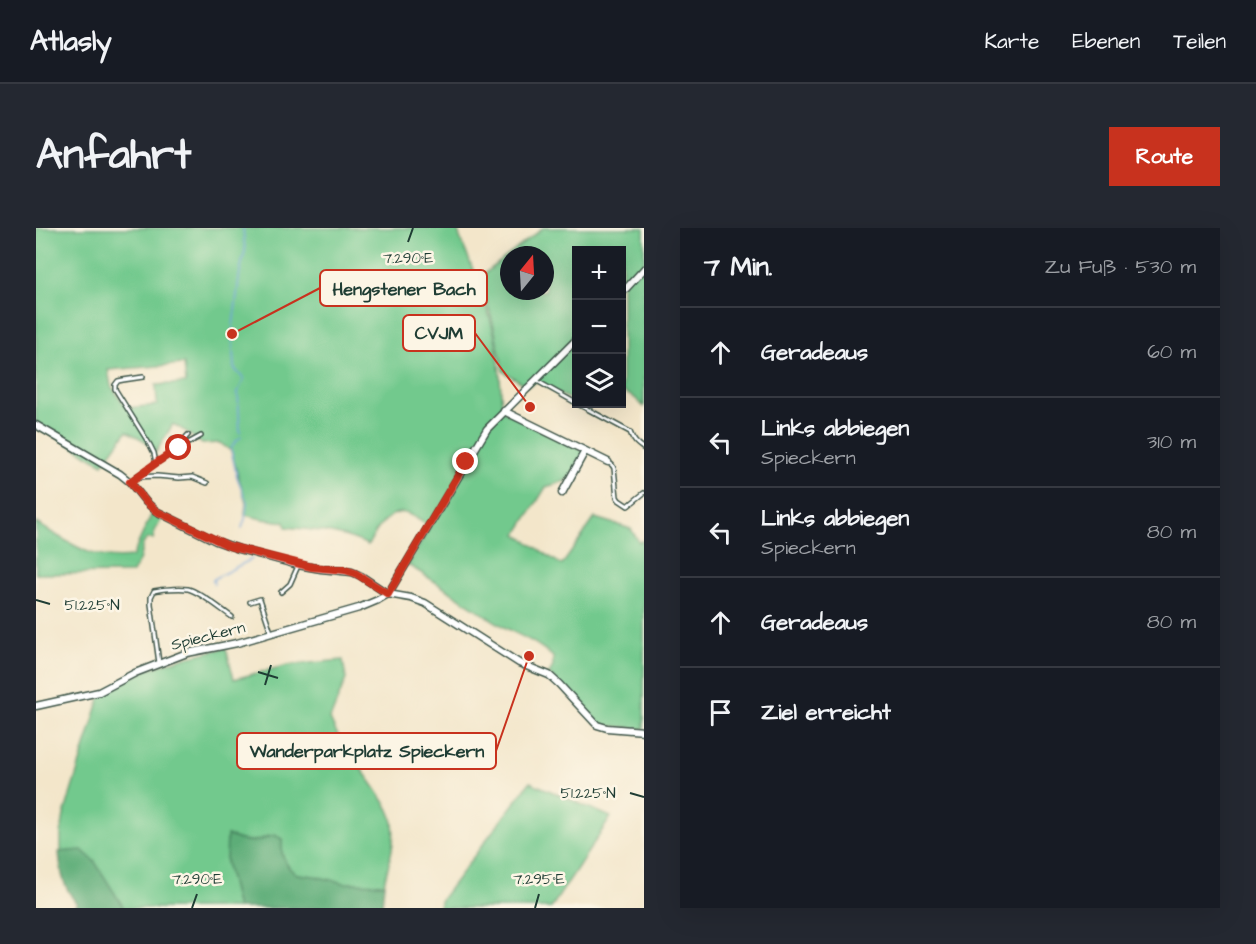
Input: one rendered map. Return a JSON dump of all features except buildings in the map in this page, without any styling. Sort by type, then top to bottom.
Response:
[{"type":"street","points":[[626,288],[644,269]]},
{"type":"street","points":[[388,594],[484,434],[494,421],[572,344]]},
{"type":"street","points":[[504,411],[608,462]]},
{"type":"street","points":[[36,425],[109,467],[130,482],[149,506],[163,515],[222,543],[298,564],[321,569],[345,570],[355,573],[388,594],[424,603],[519,663],[549,675],[597,725],[644,731]]},
{"type":"street","points":[[562,493],[585,451]]},
{"type":"street","name":"Spieckern","points":[[36,706],[99,692],[135,672],[159,663],[369,605],[388,594]]},
{"type":"lane","points":[[143,377],[118,381],[115,385],[150,445],[156,463]]},
{"type":"lane","points":[[537,381],[572,400]]},
{"type":"lane","points":[[586,408],[630,432],[636,444],[644,448]]},
{"type":"lane","points":[[181,445],[188,435]]},
{"type":"lane","points":[[130,482],[181,445],[201,436]]},
{"type":"lane","points":[[173,439],[181,445]]},
{"type":"lane","points":[[608,462],[614,468],[617,497],[620,500],[628,507],[644,494]]},
{"type":"lane","points":[[136,477],[192,477],[207,483]]},
{"type":"lane","points":[[281,592],[290,584],[298,564]]},
{"type":"lane","points":[[159,663],[151,604],[154,591],[187,589],[196,592],[232,617]]},
{"type":"lane","points":[[250,602],[260,599],[272,633]]},
{"type":"green space","points":[[36,228],[457,228],[494,333],[504,411],[585,451],[571,476],[565,481],[546,487],[517,534],[562,565],[595,518],[631,529],[639,542],[644,540],[644,729],[610,726],[596,722],[549,674],[553,666],[553,657],[548,652],[493,620],[408,565],[430,527],[411,515],[401,513],[389,517],[379,527],[368,545],[338,534],[286,527],[285,522],[245,515],[246,503],[231,451],[220,443],[202,444],[173,424],[156,452],[145,441],[127,431],[103,464],[36,425]],"holes":[[[184,364],[186,383],[156,385],[157,405],[127,408],[111,386],[108,370]]]},
{"type":"green space","points":[[543,228],[644,228],[644,407],[626,393],[626,246],[572,246],[572,401],[537,381],[527,386],[503,371],[487,301],[479,278],[500,262],[500,300],[554,300],[554,246],[520,246]]},
{"type":"green space","points":[[152,513],[162,518],[153,539],[147,539],[143,544],[139,561],[132,573],[36,574],[36,523],[81,549],[105,556],[132,557]]},
{"type":"green space","points":[[226,648],[234,679],[288,665],[343,660],[346,679],[330,719],[340,739],[384,801],[391,815],[393,838],[384,884],[344,883],[297,874],[290,869],[282,854],[282,839],[268,836],[248,841],[228,835],[226,862],[237,908],[124,908],[114,894],[73,852],[61,852],[64,815],[103,693],[148,669]]},
{"type":"green space","points":[[530,782],[611,817],[551,908],[439,908],[440,901]]},
{"type":"green space","points":[[227,835],[252,842],[275,835],[282,839],[282,854],[286,863],[297,874],[344,883],[384,884],[382,905],[365,908],[237,908],[226,862]]},
{"type":"green space","points":[[82,850],[95,862],[124,908],[73,908],[77,904],[64,880],[59,852]]},
{"type":"waterway","points":[[240,433],[238,392],[244,379],[234,368],[232,334],[240,271],[245,251],[243,228]]},
{"type":"waterway","points":[[241,437],[231,449],[237,477],[247,502],[242,528]]},
{"type":"waterway","points":[[214,584],[215,578],[252,559]]},
{"type":"place","name":"Hengstener Bach","points":[[232,334]]},
{"type":"place","name":"CVJM","points":[[530,407]]},
{"type":"place","name":"Wanderparkplatz Spieckern","points":[[529,656]]},
{"type":"route","points":[[179,448],[130,482],[156,511],[229,546],[321,569],[345,570],[355,573],[388,594],[466,462]]}]
